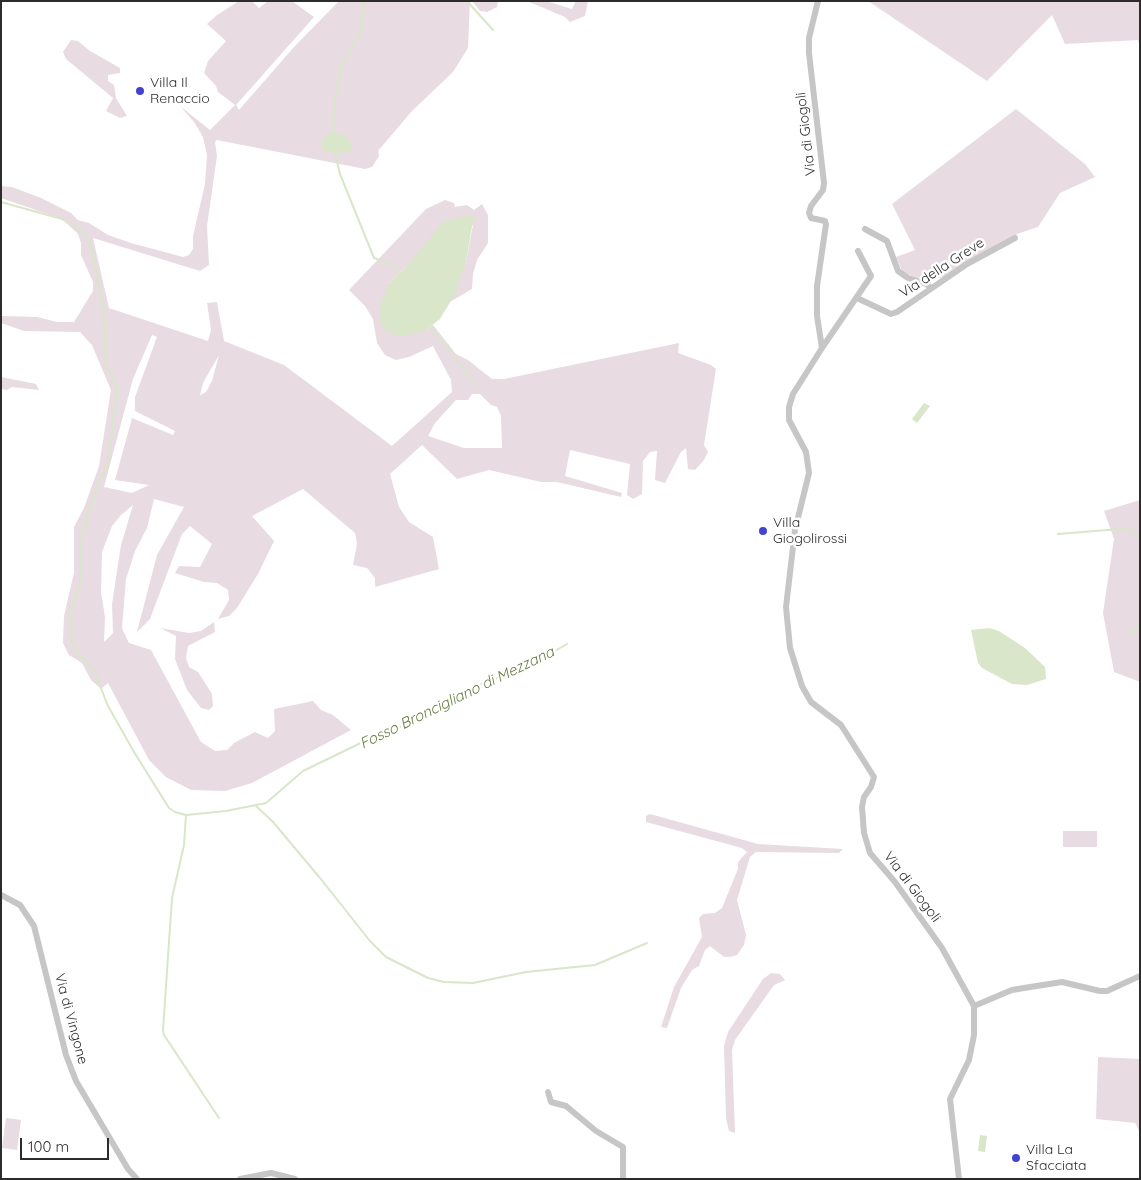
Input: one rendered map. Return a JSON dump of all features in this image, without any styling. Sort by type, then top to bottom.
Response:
[{"type":"street","name":"Via di Giogoli","points":[[818,1],[809,38],[809,53],[824,182],[823,190],[811,206],[809,213],[811,218],[824,221],[826,224],[817,286],[822,348],[793,394],[789,407],[789,420],[806,452],[809,473],[795,530],[786,607],[790,648],[802,686],[811,702],[841,725],[874,776],[871,787],[864,797],[862,808],[864,833],[870,853],[895,882],[942,948],[974,1006],[974,1035],[969,1060],[950,1099],[959,1179]]},
{"type":"street","points":[[865,229],[887,241],[898,271],[908,278],[932,288]]},
{"type":"street","name":"Via della Greve","points":[[857,298],[891,314],[967,264],[1015,238]]},
{"type":"street","points":[[822,348],[871,276],[858,251]]},
{"type":"street","name":"Via di Vingone","points":[[1,895],[20,905],[28,914],[34,926],[66,1055],[76,1081],[128,1169],[137,1179]]},
{"type":"street","points":[[974,1006],[1024,988],[1062,982],[1107,991],[1140,976]]},
{"type":"street","points":[[548,1092],[550,1102],[566,1106],[596,1131],[623,1148],[623,1179]]},
{"type":"street","points":[[128,1169],[128,1179]]},
{"type":"street","points":[[240,1179],[270,1173],[295,1179]]},
{"type":"shaded area","points":[[239,1],[252,1],[259,8],[268,1],[292,1],[314,17],[236,105],[239,110],[294,47],[339,1],[470,1],[468,48],[453,72],[412,111],[378,151],[379,156],[372,167],[365,169],[217,140],[215,142],[217,156],[207,226],[209,265],[200,271],[93,238],[109,308],[208,341],[211,330],[207,303],[217,302],[224,341],[284,365],[392,446],[452,392],[451,380],[433,346],[409,357],[396,360],[385,355],[377,343],[373,319],[365,306],[349,290],[426,209],[445,200],[454,203],[455,207],[467,205],[474,210],[482,204],[488,215],[488,243],[477,260],[473,274],[472,289],[450,302],[466,262],[473,225],[406,267],[389,284],[426,330],[433,325],[456,354],[468,360],[492,379],[504,379],[679,343],[678,353],[711,365],[716,369],[704,445],[708,452],[704,460],[695,470],[688,469],[686,448],[681,452],[665,483],[655,480],[657,451],[650,452],[643,461],[642,494],[633,499],[627,495],[630,464],[570,450],[565,476],[622,493],[621,497],[557,482],[541,482],[489,470],[457,479],[422,445],[390,474],[399,507],[409,522],[433,537],[439,569],[375,587],[375,578],[367,568],[353,565],[357,544],[355,533],[303,489],[252,516],[274,541],[258,574],[237,608],[229,616],[218,619],[229,600],[228,590],[217,583],[204,582],[175,573],[179,566],[200,567],[212,544],[190,526],[182,534],[150,619],[137,632],[157,555],[184,507],[154,499],[147,528],[135,551],[126,579],[122,628],[129,643],[151,650],[201,742],[215,751],[227,750],[234,743],[255,732],[268,738],[275,731],[274,709],[313,701],[321,710],[333,715],[351,730],[252,783],[225,791],[191,790],[166,777],[149,760],[108,683],[101,689],[91,680],[82,663],[69,655],[63,643],[64,616],[74,573],[74,527],[84,508],[99,466],[111,390],[92,345],[80,332],[24,331],[1,323],[1,316],[37,317],[57,322],[74,322],[93,291],[93,282],[81,255],[81,243],[78,234],[62,219],[1,198],[1,186],[12,187],[41,198],[108,235],[183,257],[189,255],[193,249],[193,236],[205,184],[207,155],[203,137],[194,122],[180,106],[210,130],[235,105],[218,92],[216,86],[204,73],[208,61],[226,41],[207,24]],"holes":[[[152,335],[157,337],[135,397],[135,411],[175,431],[173,435],[132,418],[115,480],[149,485],[132,493],[104,487],[133,379]],[[219,355],[212,381],[206,392],[200,395],[203,383]],[[472,394],[480,394],[491,405],[497,407],[501,416],[502,448],[464,448],[428,436],[435,423],[456,400],[468,400]],[[133,505],[121,545],[112,604],[113,633],[104,642],[105,617],[101,592],[102,552],[112,526]]]},
{"type":"shaded area","points":[[472,1],[498,1],[497,7],[487,12],[480,11]]},
{"type":"shaded area","points":[[527,1],[546,1],[572,9],[576,1],[588,1],[585,16],[570,22],[565,17]]},
{"type":"shaded area","points":[[868,1],[1140,1],[1140,47],[1138,40],[1065,44],[1052,15],[987,81]]},
{"type":"shaded area","points":[[71,40],[78,41],[90,51],[120,68],[120,73],[108,75],[108,81],[114,85],[116,98],[127,116],[120,118],[106,111],[113,98],[66,59],[63,52]]},
{"type":"shaded area","points":[[1016,109],[1085,164],[1095,177],[1060,193],[1038,227],[1017,234],[944,277],[921,281],[902,271],[896,257],[915,250],[892,204]]},
{"type":"shaded area","points":[[333,131],[348,137],[353,149],[346,153],[326,152],[322,149],[322,140]]},
{"type":"shaded area","points":[[474,215],[466,262],[455,294],[440,319],[426,330],[409,335],[396,335],[386,331],[380,322],[379,308],[389,284],[406,267],[444,221]]},
{"type":"shaded area","points":[[1,377],[36,384],[39,390],[12,387],[7,390],[1,389]]},
{"type":"shaded area","points":[[924,403],[930,406],[917,423],[912,419]]},
{"type":"shaded area","points":[[1140,500],[1140,682],[1114,672],[1103,613],[1114,539],[1104,511]]},
{"type":"shaded area","points":[[214,622],[215,632],[188,646],[186,658],[189,667],[198,672],[212,694],[213,706],[209,710],[201,708],[187,690],[175,659],[176,636],[160,628],[189,633],[201,631]]},
{"type":"shaded area","points":[[989,628],[999,631],[1025,648],[1045,667],[1046,679],[1027,685],[1012,684],[982,668],[978,663],[971,630]]},
{"type":"shaded area","points":[[650,814],[758,844],[843,849],[839,853],[756,852],[750,857],[737,900],[746,935],[744,945],[737,955],[730,957],[724,957],[710,946],[705,950],[699,966],[692,970],[681,988],[667,1028],[661,1027],[674,987],[702,937],[699,918],[703,914],[715,913],[722,908],[738,869],[738,862],[747,852],[742,848],[646,822],[646,816]]},
{"type":"shaded area","points":[[1063,831],[1097,831],[1097,847],[1063,847]]},
{"type":"shaded area","points":[[771,973],[780,974],[785,980],[774,985],[735,1040],[732,1050],[735,1133],[729,1131],[726,1118],[724,1046],[728,1032],[763,979]]},
{"type":"shaded area","points":[[1098,1057],[1140,1059],[1140,1133],[1135,1123],[1096,1119]]},
{"type":"shaded area","points":[[6,1118],[21,1120],[17,1150],[2,1148]]},
{"type":"shaded area","points":[[980,1135],[987,1136],[985,1152],[978,1151]]},
{"type":"waterway","points":[[333,133],[334,102],[342,65],[361,32],[364,1]]},
{"type":"waterway","points":[[467,1],[493,30]]},
{"type":"waterway","points":[[335,153],[340,174],[374,258],[393,265],[399,276]]},
{"type":"waterway","name":"Fosso Broncigliano di Mezzana","points":[[1,202],[62,219],[82,231],[91,246],[103,305],[106,367],[114,378],[117,390],[108,464],[99,481],[81,537],[80,585],[71,611],[71,636],[74,648],[95,673],[108,706],[169,808],[186,815],[226,811],[266,803],[303,771],[373,737],[400,727],[466,690],[531,665],[567,644]]},
{"type":"waterway","points":[[429,325],[477,386]]},
{"type":"waterway","points":[[1058,534],[1120,529],[1129,530],[1140,536]]},
{"type":"waterway","points":[[1130,633],[1140,624]]},
{"type":"waterway","points":[[256,806],[273,822],[370,941],[386,957],[428,978],[444,982],[473,983],[526,972],[595,965],[647,943]]},
{"type":"waterway","points":[[186,815],[184,845],[172,898],[163,1030],[164,1035],[219,1118]]},
{"type":"place","name":"Villa Il Renaccio","points":[[140,91]]},
{"type":"place","name":"Villa Giogolirossi","points":[[763,531]]},
{"type":"place","name":"Villa La Sfacciata","points":[[1016,1158]]}]
